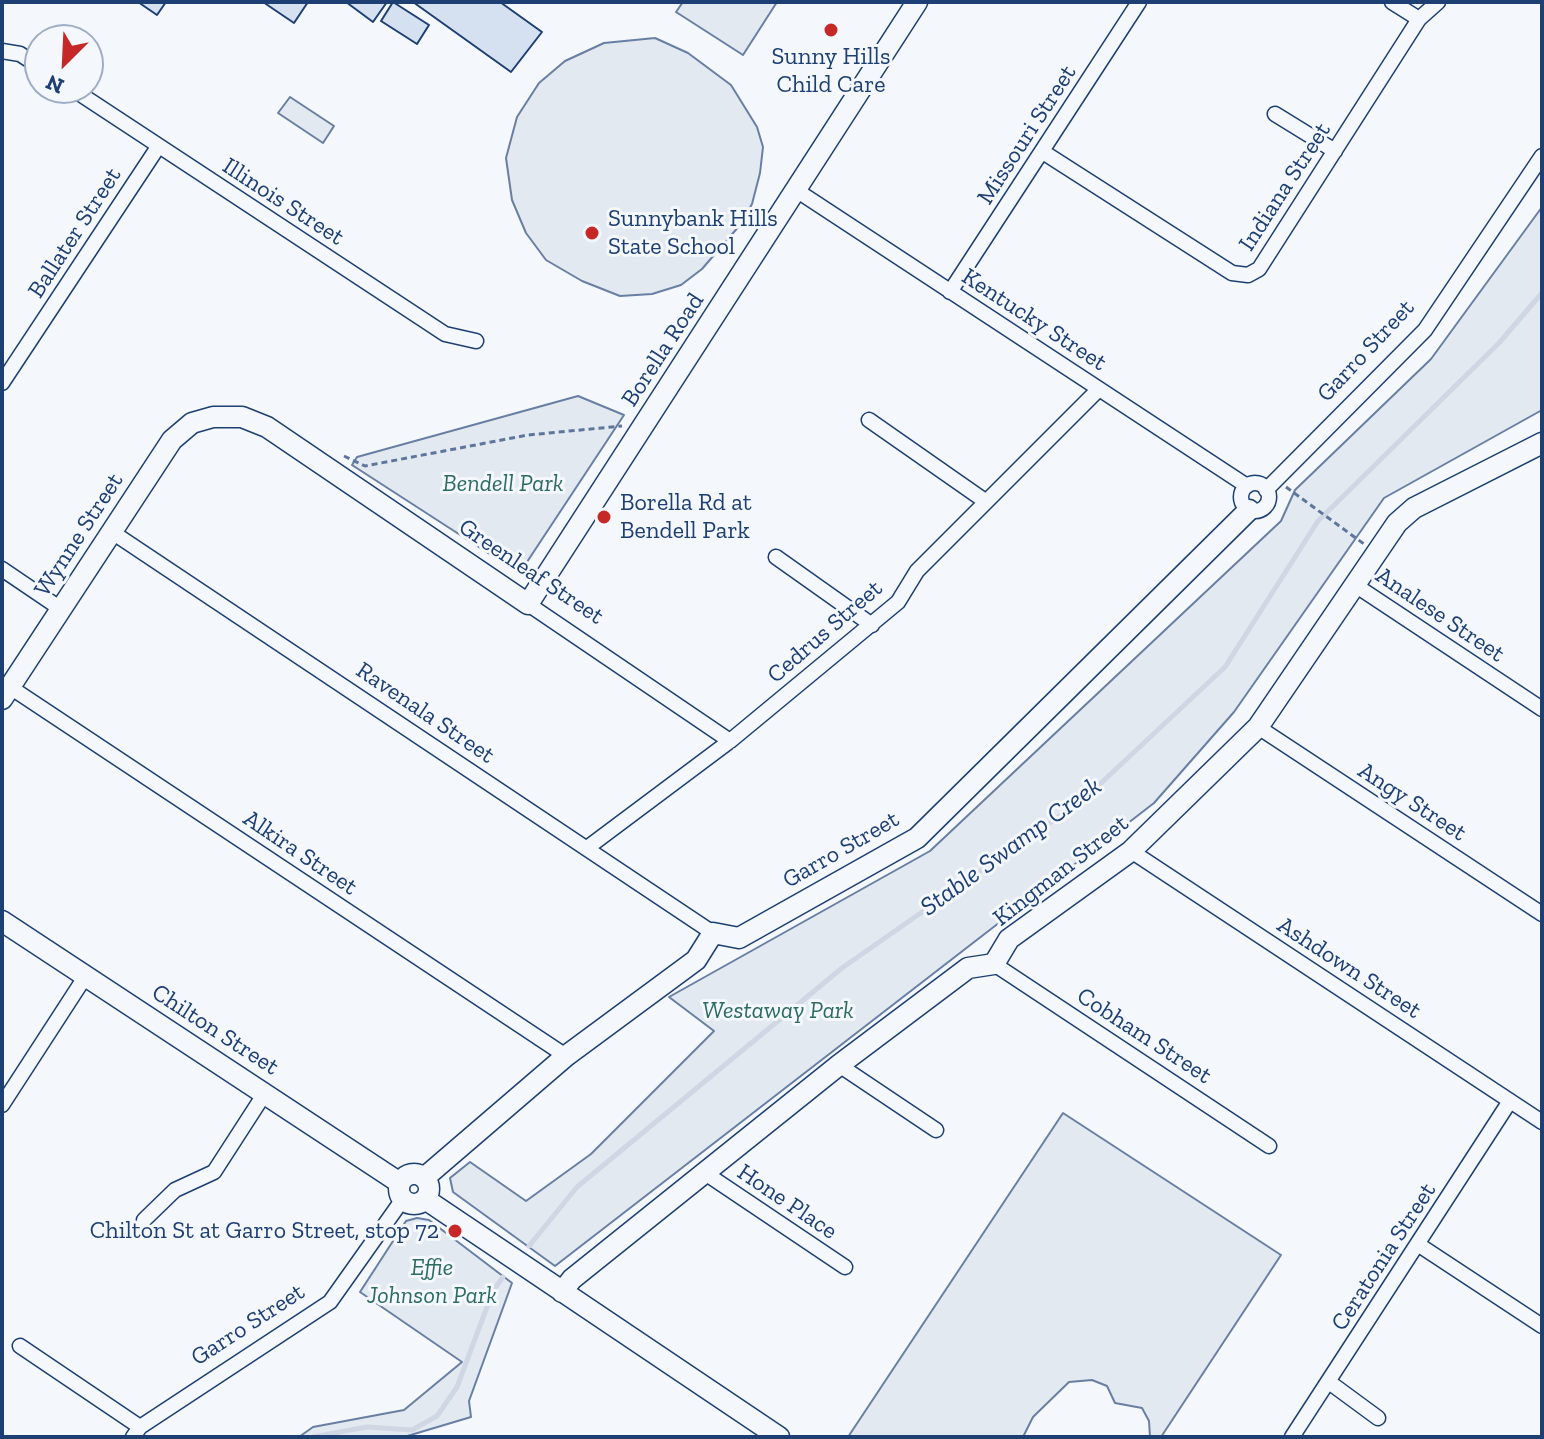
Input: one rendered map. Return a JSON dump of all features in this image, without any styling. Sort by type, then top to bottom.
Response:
[{"type":"street","name":"Borella Road","points":[[528,604],[917,2]]},
{"type":"street","name":"Missouri Street","points":[[950,292],[1139,2]]},
{"type":"street","points":[[1392,2],[1419,19]]},
{"type":"street","name":"Indiana Street","points":[[1043,152],[1232,273],[1248,275],[1259,269],[1419,19],[1438,2]]},
{"type":"street","points":[[2,51],[24,57]]},
{"type":"street","name":"Illinois Street","points":[[95,104],[445,334],[476,341]]},
{"type":"street","points":[[1275,114],[1335,151]]},
{"type":"street","name":"Ballater Street","points":[[2,383],[158,147]]},
{"type":"street","name":"Garro Street","points":[[1266,490],[1425,330],[1542,156]]},
{"type":"street","name":"Kentucky Street","points":[[796,190],[1247,486]]},
{"type":"street","name":"Cedrus Street","points":[[587,848],[730,741],[898,602],[917,571],[1099,389]]},
{"type":"street","name":"Greenleaf Street","points":[[213,417],[242,417],[267,427],[730,741]]},
{"type":"street","name":"Wynne Street","points":[[6,693],[172,440],[192,423],[213,417]]},
{"type":"street","points":[[869,420],[985,501]]},
{"type":"street","name":"Kingman Street","points":[[562,1292],[572,1279],[839,1065],[968,968],[994,964],[1009,939],[1131,851],[1258,727],[1397,523],[1414,508],[1541,446]]},
{"type":"street","points":[[1258,484],[1266,490],[1269,498],[1265,507],[1249,510],[1241,496],[1247,486],[1258,484]]},
{"type":"street","name":"Garro Street","points":[[713,933],[739,938],[917,838],[1249,510]]},
{"type":"street","name":"Ravenala Street","points":[[112,532],[713,933]]},
{"type":"street","points":[[776,557],[872,625]]},
{"type":"street","points":[[2,569],[61,609]]},
{"type":"street","name":"Analese Street","points":[[1355,585],[1542,709]]},
{"type":"street","name":"Alkira Street","points":[[6,693],[566,1056]]},
{"type":"street","name":"Angy Street","points":[[1258,727],[1542,914]]},
{"type":"street","name":"Ashdown Street","points":[[1131,851],[1542,1122]]},
{"type":"street","name":"Chilton Street","points":[[2,921],[265,1093],[402,1191]]},
{"type":"street","points":[[425,1188],[566,1056],[696,960],[713,933]]},
{"type":"street","name":"Cobham Street","points":[[994,964],[1269,1146]]},
{"type":"street","points":[[2,1105],[85,977]]},
{"type":"street","points":[[839,1065],[936,1130]]},
{"type":"street","points":[[144,1220],[175,1190],[214,1172],[265,1093]]},
{"type":"street","name":"Ceratonia Street","points":[[1292,1437],[1510,1101]]},
{"type":"street","name":"Hone Place","points":[[705,1173],[845,1267]]},
{"type":"street","points":[[402,1191],[409,1175],[562,1292],[779,1437]]},
{"type":"street","name":"Garro Street","points":[[136,1432],[330,1302],[402,1191]]},
{"type":"street","points":[[1419,1245],[1542,1326]]},
{"type":"street","points":[[20,1346],[136,1432]]},
{"type":"street","points":[[1329,1382],[1378,1418]]},
{"type":"path","points":[[344,456],[365,466],[528,435],[623,425]]},
{"type":"path","points":[[1300,497],[1347,532]]},
{"type":"green space","points":[[683,2],[777,2],[743,55],[676,12]]},
{"type":"green space","points":[[655,38],[688,53],[731,85],[757,127],[763,147],[760,173],[752,204],[740,225],[702,269],[681,285],[652,294],[620,296],[582,281],[546,260],[526,233],[512,200],[506,158],[517,117],[539,83],[565,61],[604,43]]},
{"type":"green space","points":[[290,97],[334,126],[323,143],[278,113]]},
{"type":"green space","name":"Westaway Park","points":[[1542,207],[1542,410],[1384,498],[1234,712],[1154,803],[555,1266],[453,1192],[450,1178],[470,1162],[526,1201],[591,1154],[714,1031],[669,997],[930,851],[1281,521],[1295,490],[1431,359]]},
{"type":"green space","name":"Bendell Park","points":[[578,396],[624,415],[523,568],[502,562],[352,465],[357,457]]},
{"type":"green space","points":[[1063,1113],[1281,1255],[1161,1437],[1150,1437],[1149,1421],[1142,1408],[1115,1403],[1107,1386],[1092,1380],[1069,1382],[1033,1417],[1023,1437],[848,1437]]},
{"type":"green space","name":"Effie Johnson Park","points":[[417,1218],[429,1220],[512,1283],[469,1401],[471,1417],[404,1437],[299,1437],[313,1427],[404,1410],[462,1362],[360,1292],[406,1221]]},
{"type":"building","points":[[138,2],[166,2],[157,15]]},
{"type":"building","points":[[263,2],[308,2],[294,23]]},
{"type":"building","points":[[346,2],[387,2],[373,22]]},
{"type":"building","points":[[393,2],[429,25],[417,44],[381,21]]},
{"type":"building","points":[[413,2],[500,2],[542,32],[511,72]]},
{"type":"waterway","name":"Stable Swamp Creek","points":[[529,1246],[577,1187],[842,968],[1084,799],[1225,667],[1318,521],[1499,343],[1542,293]]},
{"type":"waterway","name":"Stable Swamp Creek","points":[[313,1437],[367,1427],[412,1430],[437,1416],[457,1387],[493,1291],[503,1277]]},
{"type":"place","name":"Sunny Hills Child Care","points":[[831,30]]},
{"type":"place","name":"Sunnybank Hills State School","points":[[592,233]]},
{"type":"place","name":"Borella Rd at Bendell Park","points":[[604,517]]},
{"type":"place","name":"Chilton St at Garro Street, stop 72","points":[[455,1231]]}]
